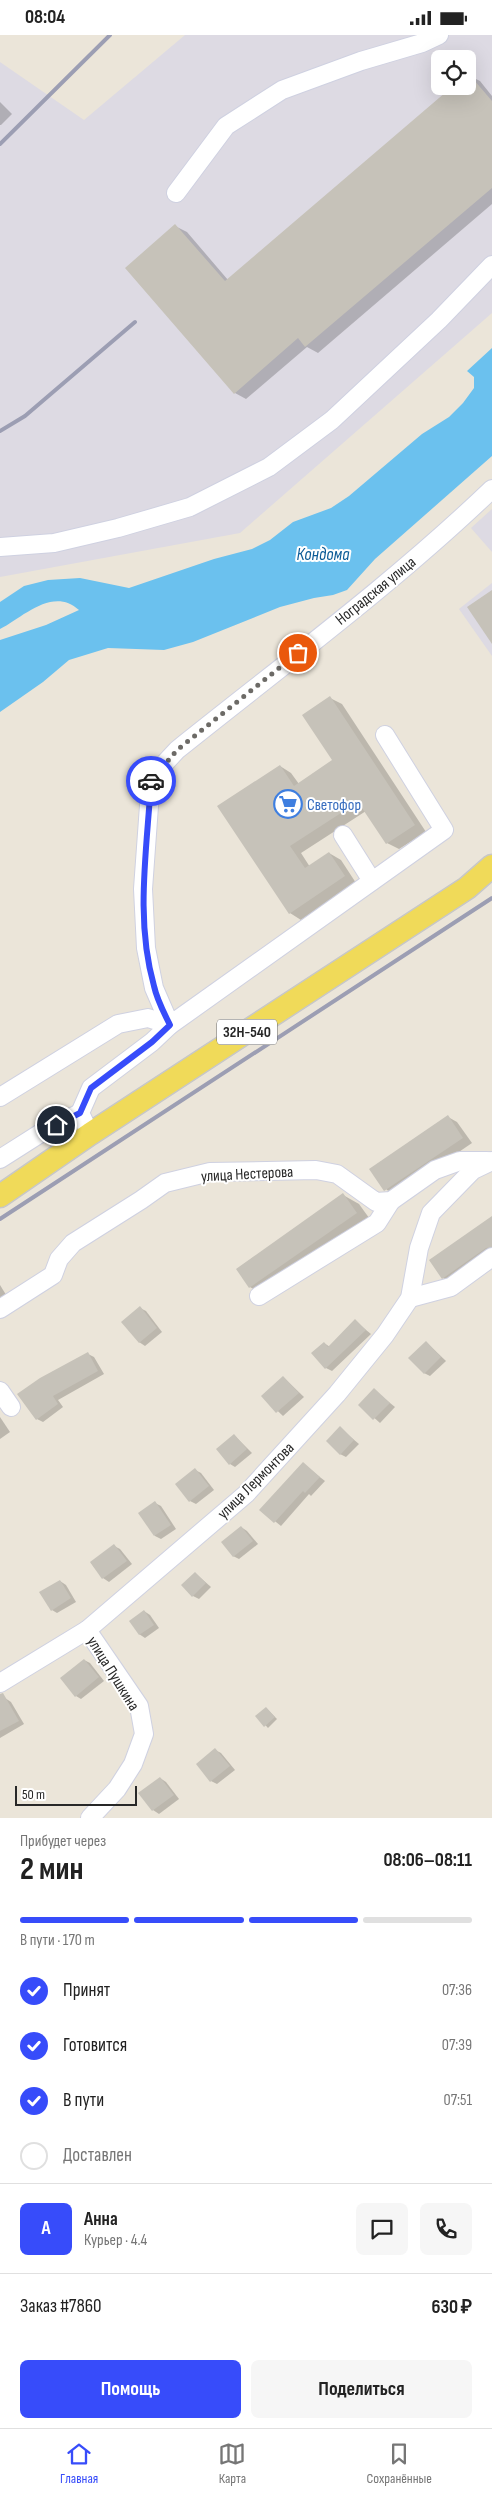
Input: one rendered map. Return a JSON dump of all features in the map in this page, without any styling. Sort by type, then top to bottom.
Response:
[{"type":"main road","name":"32Н-540","points":[[0,1196],[90,1134],[467,888],[492,866]]},
{"type":"street","points":[[176,193],[226,126],[282,90],[360,61],[422,43],[439,35]]},
{"type":"street","points":[[0,547],[54,543],[127,526],[190,507],[269,467],[332,420],[439,320],[492,265]]},
{"type":"street","name":"Ноградская улица","points":[[170,1025],[154,988],[146,948],[143,889],[151,778],[177,750],[404,567],[458,522],[492,489]]},
{"type":"street","points":[[0,1159],[44,1131],[80,1113],[91,1088],[152,1042],[170,1025],[444,830],[385,735]]},
{"type":"street","points":[[343,835],[372,881]]},
{"type":"street","points":[[0,1097],[118,1024],[148,1018],[170,1025]]},
{"type":"street","points":[[80,1113],[90,1134]]},
{"type":"street","points":[[258,1296],[377,1223],[391,1201],[435,1170],[460,1161],[491,1161]]},
{"type":"street","name":"улица Лермонтова","points":[[0,1683],[87,1630],[246,1494],[337,1394],[385,1335],[410,1298],[419,1249],[431,1213],[473,1170],[491,1161]]},
{"type":"street","name":"улица Нестерова","points":[[0,1309],[53,1275],[59,1259],[73,1243],[142,1200],[165,1183],[210,1172],[316,1169],[338,1174],[376,1202],[391,1201]]},
{"type":"street","points":[[410,1298],[451,1287],[492,1257]]},
{"type":"street","points":[[0,1391],[11,1407]]},
{"type":"street","name":"улица Пушкина","points":[[87,1630],[139,1706],[144,1734],[129,1771],[117,1789],[90,1818]]},
{"type":"shaded area","points":[[185,35],[492,35],[492,313],[240,533],[0,577],[0,62],[84,120]]},
{"type":"shaded area","points":[[492,509],[492,552],[471,528]]},
{"type":"shaded area","points":[[492,583],[492,656],[459,609]]},
{"type":"water","name":"Кондома","points":[[492,348],[492,456],[375,559],[347,590],[280,607],[193,642],[164,650],[108,648],[69,660],[43,682],[0,712],[0,640],[46,625],[79,610],[69,603],[49,602],[28,611],[0,629],[0,602],[24,586],[48,580],[80,578],[129,588],[214,559],[252,549],[270,540],[293,522],[331,508],[349,496],[422,434],[449,417],[474,388],[474,377],[467,371]]},
{"type":"building","points":[[476,82],[492,101],[492,188],[305,347],[298,338],[234,394],[125,268],[175,224],[225,281],[442,95],[476,95]]},
{"type":"building","points":[[492,590],[492,644],[467,607]]},
{"type":"building","name":"Светофор","points":[[330,696],[415,825],[386,844],[358,802],[290,846],[305,868],[329,852],[345,876],[289,914],[217,806],[280,765],[294,786],[332,760],[302,715]]},
{"type":"building","points":[[448,1115],[463,1138],[384,1191],[369,1169]]},
{"type":"building","points":[[343,1193],[357,1213],[249,1288],[236,1269]]},
{"type":"building","points":[[492,1216],[492,1247],[486,1248],[442,1279],[429,1260]]},
{"type":"building","points":[[140,1306],[157,1328],[139,1343],[121,1322]]},
{"type":"building","points":[[355,1319],[366,1330],[325,1369],[311,1353],[324,1342],[328,1347]]},
{"type":"building","points":[[426,1341],[441,1357],[424,1374],[408,1358]]},
{"type":"building","points":[[88,1352],[98,1371],[53,1396],[58,1404],[36,1420],[17,1394],[40,1378]]},
{"type":"building","points":[[283,1376],[299,1393],[276,1413],[261,1396]]},
{"type":"building","points":[[374,1388],[390,1403],[373,1420],[358,1405]]},
{"type":"building","points":[[340,1426],[354,1440],[340,1455],[326,1441]]},
{"type":"building","points":[[234,1434],[247,1449],[229,1465],[216,1449]]},
{"type":"building","points":[[303,1462],[320,1477],[305,1493],[303,1491],[274,1523],[259,1510]]},
{"type":"building","points":[[195,1468],[209,1486],[189,1502],[175,1484]]},
{"type":"building","points":[[155,1501],[171,1525],[154,1536],[138,1513]]},
{"type":"building","points":[[241,1526],[253,1541],[233,1557],[221,1542]]},
{"type":"building","points":[[114,1544],[127,1561],[102,1579],[90,1562]]},
{"type":"building","points":[[195,1572],[206,1583],[192,1597],[181,1585]]},
{"type":"building","points":[[60,1580],[71,1598],[51,1611],[39,1592]]},
{"type":"building","points":[[144,1610],[154,1625],[139,1635],[129,1621]]},
{"type":"building","points":[[84,1659],[99,1677],[75,1697],[60,1678]]},
{"type":"building","points":[[3,1693],[19,1721],[0,1731],[0,1694]]},
{"type":"building","points":[[266,1707],[275,1717],[264,1727],[255,1716]]},
{"type":"building","points":[[215,1748],[230,1766],[210,1782],[196,1764]]},
{"type":"building","points":[[160,1777],[174,1795],[152,1811],[138,1793]]},
{"type":"railway","points":[[0,144],[110,35]]},
{"type":"railway","points":[[0,431],[25,416],[135,322]]},
{"type":"railway","points":[[0,1219],[492,898]]},
{"type":"way so far","points":[[151,781],[151,778],[177,750],[298,653]]},
{"type":"place","name":"Светофор","points":[[288,804]]},
{"type":"route","points":[[56,1125],[80,1113],[91,1088],[152,1042],[170,1025],[154,988],[146,948],[143,889],[151,781]]}]
